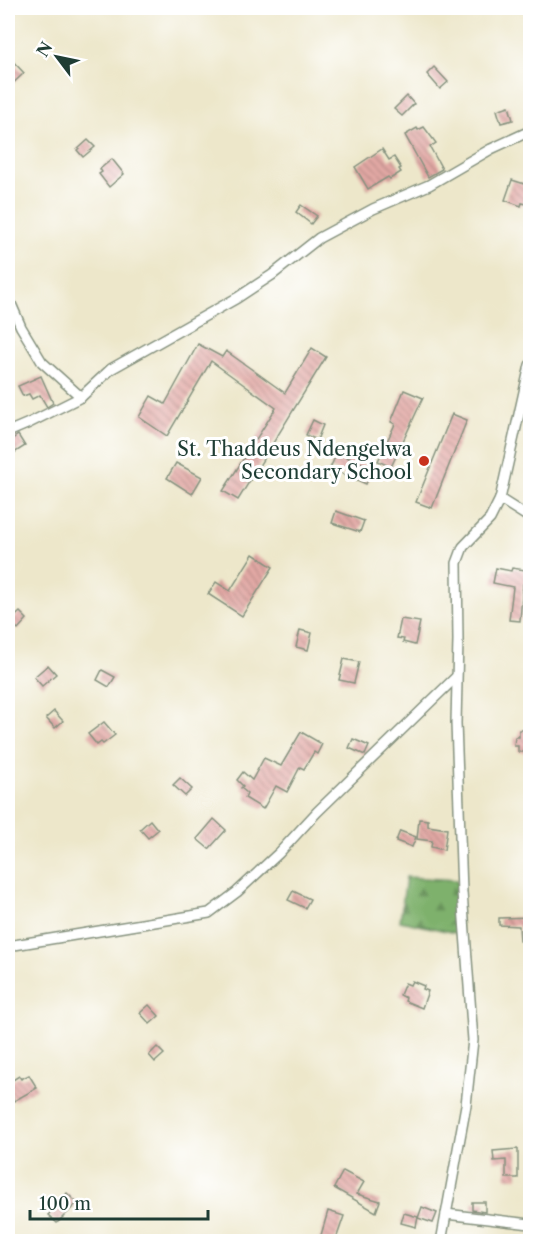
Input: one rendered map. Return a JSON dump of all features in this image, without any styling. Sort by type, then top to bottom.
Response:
[{"type":"street","points":[[8,432],[81,397],[111,369],[237,298],[272,275],[319,238],[373,209],[429,185],[491,149],[531,131]]},
{"type":"street","points":[[8,297],[21,327],[42,362],[81,397]]},
{"type":"street","points":[[441,1242],[466,1105],[472,1040],[462,892],[456,723],[457,563],[463,546],[489,519],[500,499],[531,365]]},
{"type":"street","points":[[500,499],[531,518]]},
{"type":"street","points":[[8,946],[209,913],[237,892],[279,853],[317,812],[456,677]]},
{"type":"street","points":[[446,1214],[531,1224]]},
{"type":"green space","points":[[406,877],[457,880],[460,934],[400,921]]},
{"type":"building","points":[[8,56],[24,73],[8,88]]},
{"type":"building","points":[[434,67],[448,82],[440,89],[427,74]]},
{"type":"building","points":[[407,96],[414,104],[402,116],[394,109]]},
{"type":"building","points":[[509,106],[513,120],[501,123],[497,110]]},
{"type":"building","points":[[424,127],[436,143],[430,147],[442,169],[428,177],[405,135]]},
{"type":"building","points":[[88,140],[95,147],[83,157],[77,150]]},
{"type":"building","points":[[382,149],[389,160],[394,157],[401,172],[368,189],[355,167]]},
{"type":"building","points":[[112,159],[124,174],[109,187],[99,174],[102,172],[100,169]]},
{"type":"building","points":[[512,180],[531,186],[531,205],[522,203],[521,206],[505,200]]},
{"type":"building","points":[[301,205],[317,216],[311,224],[296,212]]},
{"type":"building","points":[[198,344],[222,357],[226,351],[285,393],[312,348],[326,357],[238,500],[223,491],[276,408],[211,361],[167,436],[139,417],[151,396],[165,404]]},
{"type":"building","points":[[41,376],[53,403],[47,407],[40,395],[32,399],[29,394],[23,396],[18,386]]},
{"type":"building","points":[[404,390],[423,398],[391,467],[378,461],[395,424],[391,422]]},
{"type":"building","points":[[452,414],[467,420],[432,508],[416,502]]},
{"type":"building","points":[[313,420],[323,425],[317,440],[306,435]]},
{"type":"building","points":[[18,435],[25,446],[14,453],[8,442]]},
{"type":"building","points":[[337,453],[373,468],[366,484],[330,468]]},
{"type":"building","points":[[176,463],[202,477],[192,494],[167,478]]},
{"type":"building","points":[[336,511],[364,521],[360,532],[332,523]]},
{"type":"building","points":[[253,554],[273,567],[242,616],[208,594],[216,582],[230,591]]},
{"type":"building","points":[[496,568],[511,571],[512,568],[526,570],[525,573],[531,574],[530,585],[523,584],[520,621],[509,620],[513,587],[493,583]]},
{"type":"building","points":[[20,612],[27,619],[18,629],[10,621]]},
{"type":"building","points":[[401,619],[420,622],[415,645],[397,638]]},
{"type":"building","points":[[300,630],[312,633],[308,650],[296,647]]},
{"type":"building","points":[[344,659],[359,662],[354,683],[339,680]]},
{"type":"building","points":[[48,665],[56,674],[42,686],[34,677]]},
{"type":"building","points":[[102,670],[115,677],[109,687],[97,680]]},
{"type":"building","points":[[54,711],[63,721],[55,728],[46,718]]},
{"type":"building","points":[[104,722],[115,735],[103,744],[101,742],[97,745],[88,734]]},
{"type":"building","points":[[519,730],[531,730],[531,752],[518,752],[518,746],[514,746],[515,737],[519,737]]},
{"type":"building","points":[[301,732],[322,744],[317,754],[314,752],[304,769],[300,767],[287,792],[276,786],[263,809],[245,798],[247,793],[237,780],[243,772],[252,780],[264,758],[281,766]]},
{"type":"building","points":[[353,739],[369,746],[365,755],[349,748]]},
{"type":"building","points":[[180,778],[192,789],[185,796],[173,785]]},
{"type":"building","points":[[214,819],[226,830],[209,849],[197,839]]},
{"type":"building","points":[[419,819],[428,820],[428,826],[447,829],[444,850],[431,847],[432,841],[417,839]]},
{"type":"building","points":[[150,820],[158,830],[148,838],[140,829]]},
{"type":"building","points":[[400,831],[416,837],[412,847],[396,841]]},
{"type":"building","points":[[293,891],[310,899],[305,908],[288,900]]},
{"type":"building","points":[[531,917],[531,940],[520,941],[519,926],[499,925],[499,918]]},
{"type":"building","points":[[412,981],[424,986],[423,989],[428,991],[422,1008],[405,1001],[406,998],[400,995],[405,983],[410,985]]},
{"type":"building","points":[[149,1005],[159,1016],[150,1024],[140,1013]]},
{"type":"building","points":[[157,1047],[164,1054],[155,1062],[149,1055]]},
{"type":"building","points":[[29,1075],[37,1088],[14,1101],[8,1083],[19,1076],[21,1079]]},
{"type":"building","points":[[518,1149],[518,1178],[506,1178],[506,1160],[494,1161],[493,1151]]},
{"type":"building","points":[[343,1171],[364,1182],[357,1194],[380,1201],[376,1212],[334,1188]]},
{"type":"building","points":[[67,1193],[77,1203],[57,1223],[48,1215]]},
{"type":"building","points":[[472,1202],[485,1202],[485,1212],[472,1210]]},
{"type":"building","points":[[422,1207],[437,1213],[433,1223],[418,1218]]},
{"type":"building","points":[[328,1211],[344,1216],[335,1242],[319,1242]]},
{"type":"building","points":[[404,1213],[418,1217],[416,1227],[401,1223]]},
{"type":"place","name":"St. Thaddeus Ndengelwa Secondary School","points":[[424,461]]}]
